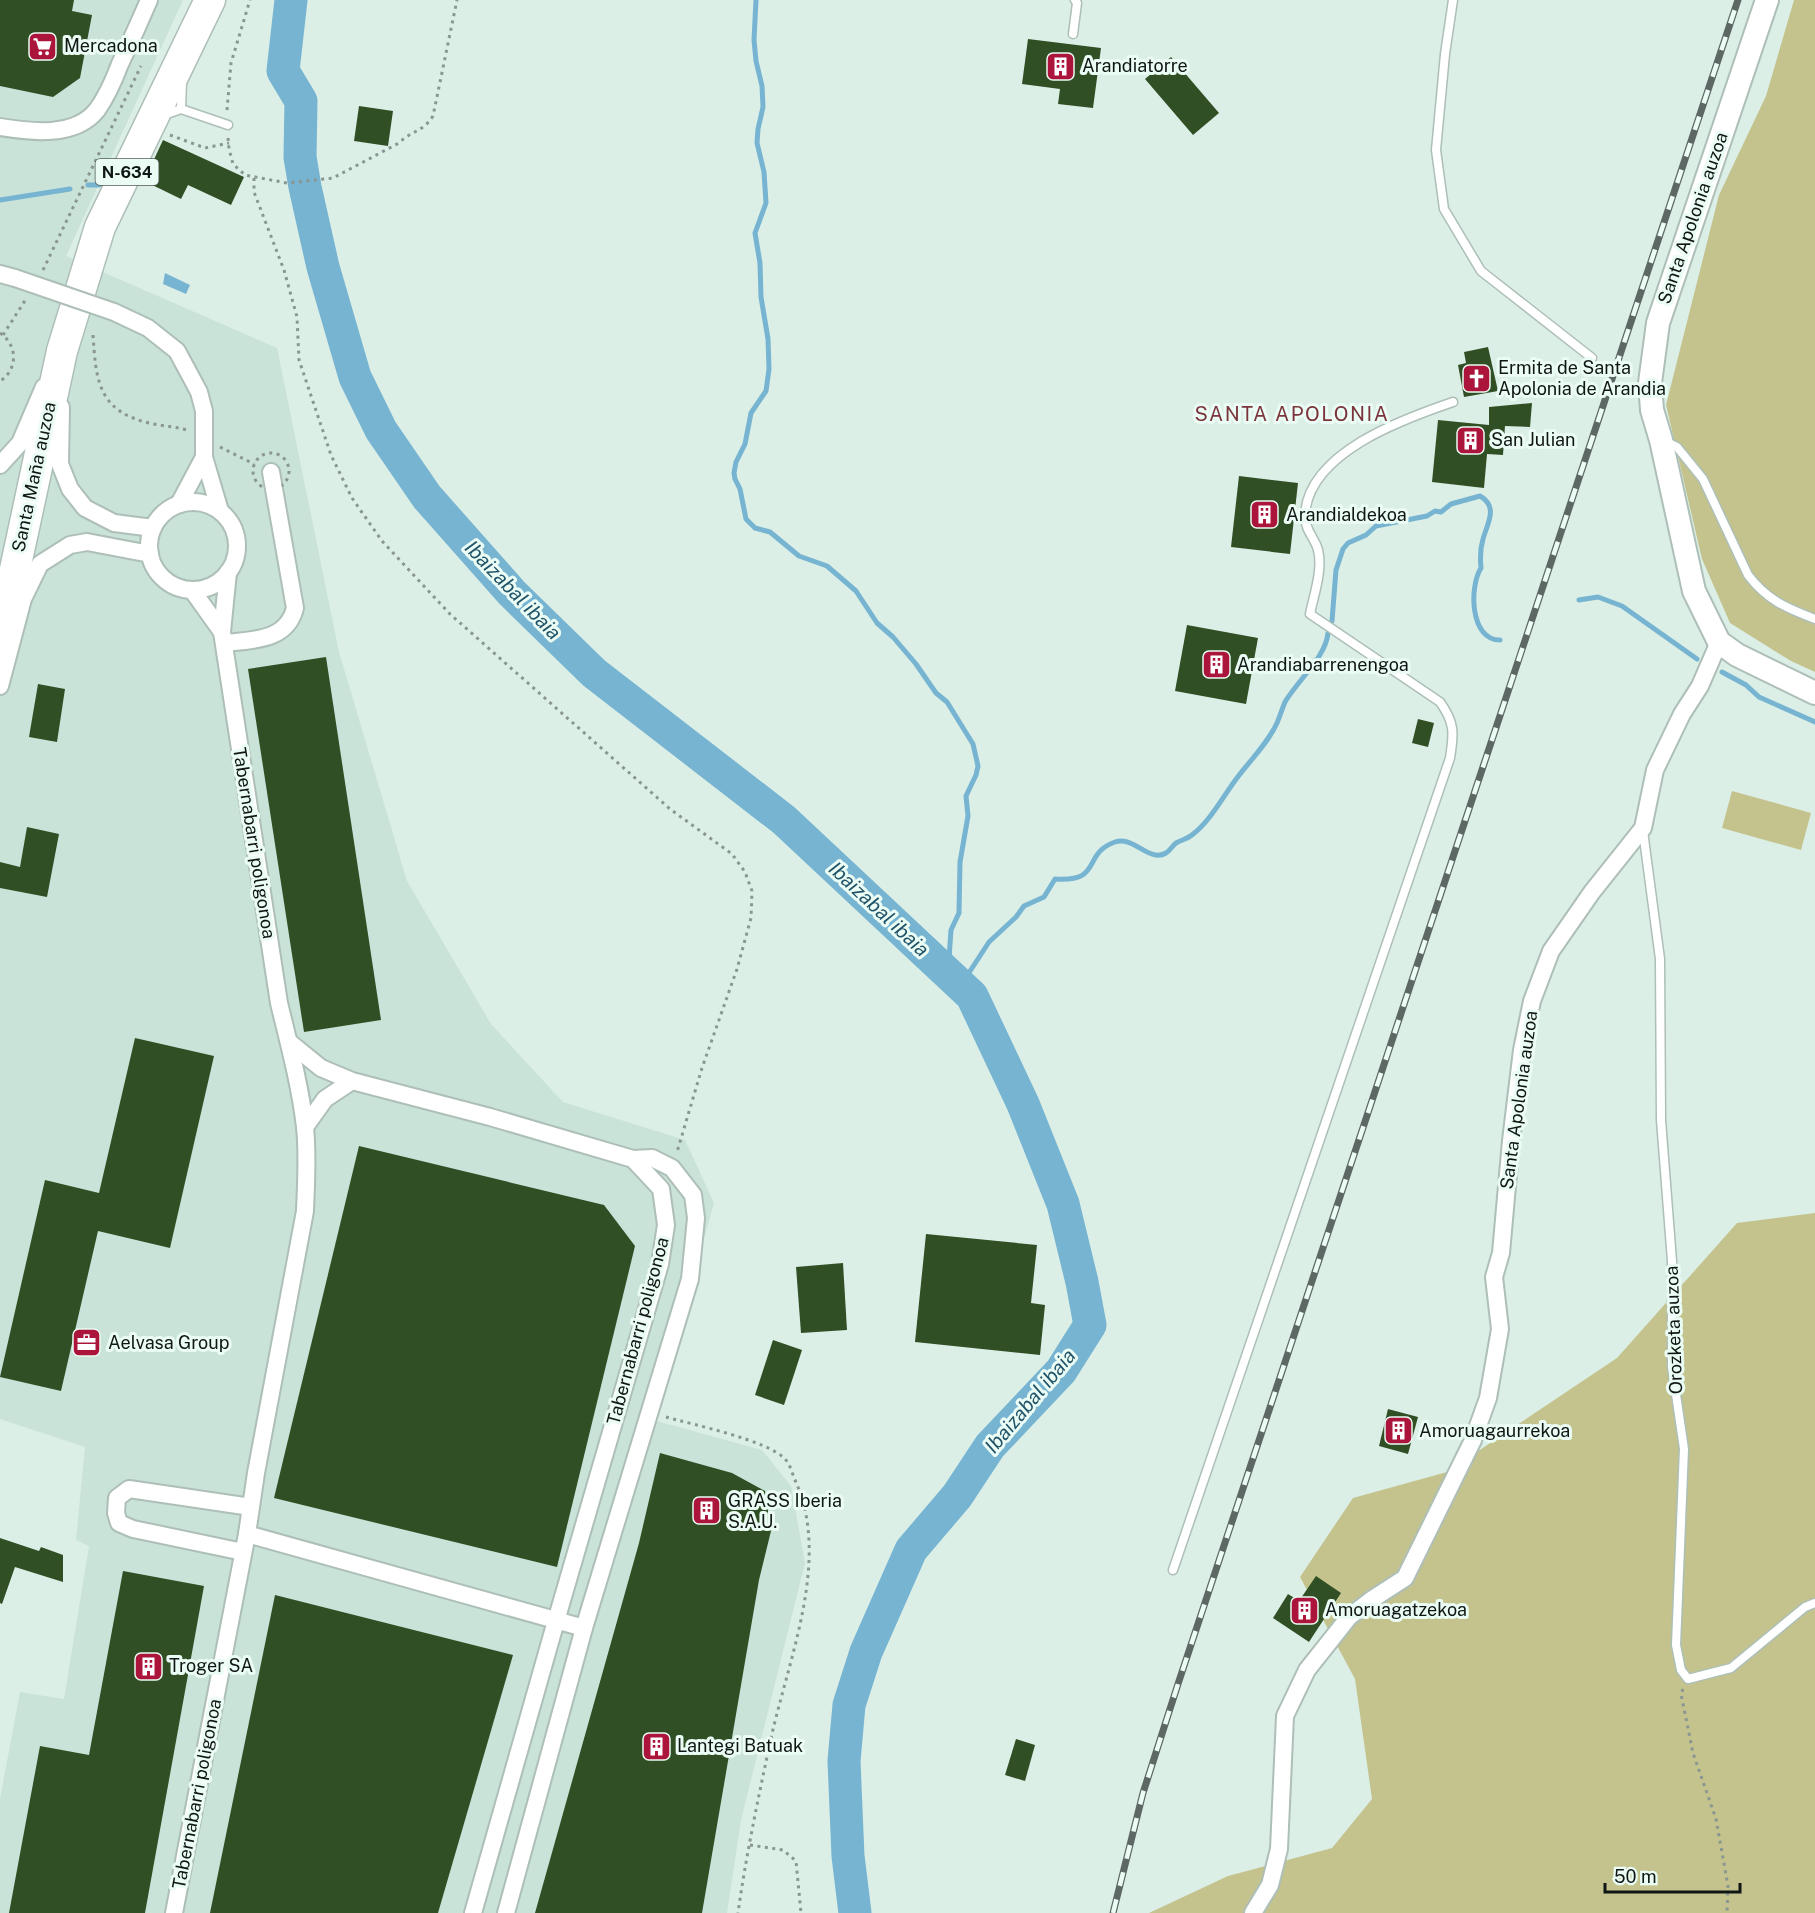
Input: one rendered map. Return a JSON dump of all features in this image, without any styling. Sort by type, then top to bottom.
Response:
[{"type":"highway","name":"N-634","points":[[62,351],[100,227],[155,132],[196,28],[210,0]]},
{"type":"highway","name":"Santa Maña auzoa","points":[[0,639],[62,351]]},
{"type":"street","points":[[0,127],[25,131],[52,131],[76,125],[96,112],[108,93],[149,0]]},
{"type":"street","name":"Santa Apolonia auzoa","points":[[1253,1913],[1270,1885],[1279,1849],[1285,1716],[1307,1670],[1349,1617],[1405,1578],[1473,1440],[1488,1398],[1500,1329],[1494,1277],[1501,1253],[1510,1141],[1522,1050],[1532,1001],[1551,951],[1592,892],[1642,828],[1655,770],[1682,714],[1700,686],[1719,642],[1694,591],[1661,440],[1652,410],[1650,383],[1658,323],[1767,0]]},
{"type":"street","points":[[8,276],[114,312],[148,328],[177,351],[199,392],[204,411],[204,457],[220,511]]},
{"type":"street","name":"Santa Maña auzoa","points":[[0,465],[20,442],[62,351]]},
{"type":"street","name":"Santa Maña auzoa","points":[[62,351],[60,464],[70,489],[86,508],[114,523],[153,528]]},
{"type":"street","points":[[179,504],[204,457]]},
{"type":"street","points":[[223,638],[268,636],[288,626],[293,618],[295,608],[271,472]]},
{"type":"street","points":[[194,501],[208,504],[229,520],[235,533],[237,546],[235,560],[228,572],[212,585],[192,590],[177,587],[155,568],[150,554],[149,541],[153,528],[160,517],[179,504],[194,501]]},
{"type":"street","points":[[0,686],[23,599],[40,564],[70,545],[87,542],[150,554]]},
{"type":"street","points":[[223,638],[228,572]]},
{"type":"street","points":[[192,590],[223,638]]},
{"type":"street","name":"Tabernabarri poligonoa","points":[[174,1913],[247,1534],[305,1211],[307,1172],[305,1127],[279,1003],[223,638]]},
{"type":"street","points":[[1719,642],[1737,655],[1815,693]]},
{"type":"street","points":[[289,1042],[321,1068],[352,1081],[490,1117],[633,1159],[652,1158],[672,1168],[693,1195],[696,1218],[690,1280],[584,1628],[506,1913]]},
{"type":"street","points":[[305,1127],[325,1099],[352,1081]]},
{"type":"street","name":"Tabernabarri poligonoa","points":[[473,1913],[660,1264],[666,1225],[661,1189],[633,1159]]},
{"type":"street","points":[[243,1552],[119,1523],[116,1513],[117,1498],[129,1489],[251,1507]]},
{"type":"street","points":[[247,1534],[584,1628]]},
{"type":"lane","points":[[1073,34],[1077,3],[1075,0]]},
{"type":"lane","points":[[1452,0],[1436,150],[1444,209],[1481,271],[1592,358]]},
{"type":"lane","points":[[181,109],[181,84],[196,28]]},
{"type":"lane","points":[[155,132],[166,112],[181,109],[228,125]]},
{"type":"lane","points":[[1173,1570],[1450,758],[1454,734],[1450,716],[1440,702],[1310,614],[1320,561],[1318,548],[1308,533],[1305,518],[1308,496],[1316,480],[1340,456],[1363,440],[1453,402]]},
{"type":"lane","points":[[1661,440],[1677,447],[1702,479],[1744,566],[1756,585],[1773,601],[1815,619]]},
{"type":"lane","name":"Orozketa auzoa","points":[[1642,828],[1660,958],[1662,1120],[1672,1261],[1672,1367],[1684,1449],[1676,1645],[1681,1670],[1688,1679]]},
{"type":"lane","points":[[1688,1679],[1731,1668],[1805,1607],[1815,1603]]},
{"type":"path","points":[[249,0],[231,63],[226,103],[233,164],[245,175],[286,183],[333,178],[399,143],[406,135],[426,128],[433,116],[457,0]]},
{"type":"path","points":[[42,272],[141,66]]},
{"type":"path","points":[[155,132],[205,148],[229,143]]},
{"type":"path","points":[[254,178],[254,192],[284,270],[297,317],[299,360],[332,455],[352,498],[382,541],[450,614],[670,809],[732,854],[745,872],[752,891],[751,918],[737,969],[702,1068],[672,1168]]},
{"type":"path","points":[[0,381],[11,370],[14,361],[14,351],[10,342],[2,334],[26,298]]},
{"type":"path","points":[[93,334],[97,374],[105,398],[118,411],[132,418],[189,431]]},
{"type":"path","points":[[221,438],[220,448],[254,464]]},
{"type":"path","points":[[650,1412],[768,1446],[786,1460],[800,1490],[805,1511],[808,1554],[805,1601],[770,1741],[738,1913]]},
{"type":"path","points":[[1688,1679],[1681,1694],[1693,1753],[1716,1819],[1728,1886],[1727,1913]]},
{"type":"path","points":[[750,1845],[783,1850],[796,1861],[801,1913]]},
{"type":"shaded area","points":[[0,0],[183,0],[66,256],[277,348],[339,652],[407,881],[491,1024],[563,1102],[685,1140],[714,1203],[653,1420],[762,1450],[791,1486],[805,1563],[741,1820],[727,1913],[0,1913],[0,1799],[20,1692],[64,1699],[89,1546],[76,1540],[85,1447],[0,1419]]},
{"type":"shaded area","points":[[1794,0],[1815,0],[1815,672],[1791,661],[1730,623],[1702,559],[1666,405],[1719,195],[1766,96]]},
{"type":"shaded area","points":[[1732,791],[1811,813],[1801,850],[1722,828]]},
{"type":"shaded area","points":[[1815,1213],[1815,1913],[1149,1913],[1228,1876],[1332,1848],[1372,1799],[1355,1679],[1300,1577],[1353,1498],[1447,1472],[1617,1358],[1737,1223]]},
{"type":"water","points":[[165,273],[190,285],[186,294],[163,284]]},
{"type":"building","name":"Mercadona","points":[[0,0],[74,0],[72,11],[92,15],[80,78],[53,97],[0,86]]},
{"type":"building","name":"Arandiatorre","points":[[1028,39],[1101,48],[1093,108],[1058,104],[1060,89],[1022,84]]},
{"type":"building","points":[[1171,57],[1219,113],[1193,135],[1145,79]]},
{"type":"building","points":[[359,106],[393,111],[388,146],[354,141]]},
{"type":"building","points":[[163,140],[244,177],[231,205],[188,185],[181,199],[144,181]]},
{"type":"building","name":"Ermita de Santa Apolonia de Arandia","points":[[1488,347],[1498,391],[1464,397],[1458,365],[1466,363],[1464,352]]},
{"type":"building","name":"San Julian","points":[[1532,403],[1530,427],[1505,426],[1503,455],[1487,454],[1484,488],[1432,482],[1438,420],[1489,425],[1489,407]]},
{"type":"building","name":"Arandialdekoa","points":[[1239,476],[1298,483],[1290,554],[1231,547]]},
{"type":"building","name":"Arandiabarrenengoa","points":[[1187,625],[1258,638],[1246,704],[1175,691]]},
{"type":"building","points":[[326,657],[381,1020],[304,1032],[248,669]]},
{"type":"building","points":[[38,684],[65,689],[57,742],[29,737]]},
{"type":"building","points":[[1418,719],[1434,723],[1428,747],[1412,743]]},
{"type":"building","points":[[27,827],[59,834],[47,897],[0,888],[0,862],[20,867]]},
{"type":"building","points":[[135,1038],[214,1056],[170,1248],[98,1231],[61,1391],[0,1377],[45,1180],[99,1193]]},
{"type":"building","points":[[359,1146],[604,1205],[635,1246],[557,1567],[274,1498]]},
{"type":"building","points":[[926,1234],[1037,1245],[1031,1303],[1045,1305],[1040,1355],[915,1342]]},
{"type":"building","points":[[843,1263],[847,1330],[801,1333],[796,1267]]},
{"type":"building","points":[[773,1340],[802,1350],[784,1405],[755,1395]]},
{"type":"building","name":"Amoruagaurrekoa","points":[[1388,1409],[1418,1417],[1408,1454],[1379,1446]]},
{"type":"building","name":"Lantegi Batuak","points":[[660,1453],[732,1473],[765,1491],[771,1531],[759,1580],[702,1913],[535,1913],[639,1543]]},
{"type":"building","points":[[0,1538],[39,1551],[41,1547],[63,1555],[63,1582],[15,1567],[2,1604],[0,1603]]},
{"type":"building","name":"Troger SA","points":[[123,1571],[204,1586],[145,1913],[9,1913],[40,1746],[89,1755]]},
{"type":"building","name":"Amoruagatzekoa","points":[[1316,1576],[1341,1593],[1309,1642],[1273,1618],[1288,1594],[1299,1601]]},
{"type":"building","points":[[275,1595],[513,1655],[438,1913],[210,1913]]},
{"type":"building","points":[[1016,1739],[1035,1745],[1025,1781],[1005,1775]]},
{"type":"waterway","name":"Ibaizabal ibaia","points":[[291,0],[283,71],[301,101],[300,157],[305,187],[323,267],[355,377],[381,430],[427,497],[512,593],[594,673],[784,820],[972,996],[1023,1104],[1063,1204],[1090,1325],[1061,1371],[990,1446],[957,1496],[911,1550],[866,1652],[849,1705],[844,1761],[848,1856],[855,1913]]},
{"type":"waterway","points":[[756,0],[754,40],[762,86],[763,107],[757,143],[764,172],[766,203],[755,233],[760,263],[761,297],[768,339],[769,369],[766,391],[751,413],[745,444],[736,462],[735,479],[740,489],[746,519],[755,528],[770,532],[799,556],[827,566],[856,591],[877,623],[893,637],[936,693],[947,702],[973,744],[978,766],[966,796],[968,816],[960,862],[959,913],[951,930],[948,973]]},
{"type":"waterway","points":[[88,185],[99,185],[111,179]]},
{"type":"waterway","points":[[0,200],[70,189]]},
{"type":"waterway","points":[[1332,621],[1336,570],[1343,549],[1348,543],[1366,535],[1376,526],[1427,516],[1435,511],[1441,512],[1451,504],[1480,496],[1489,505],[1490,516],[1481,546],[1481,568],[1475,587],[1475,611],[1483,631],[1490,638],[1500,640]]},
{"type":"waterway","points":[[1579,600],[1598,597],[1622,606],[1697,659]]},
{"type":"waterway","points":[[961,985],[989,942],[1016,917],[1024,906],[1044,897],[1055,879],[1070,879],[1087,872],[1098,853],[1115,842],[1128,842],[1153,855],[1160,855],[1198,829],[1210,817],[1268,739],[1285,702],[1317,660],[1328,633]]},
{"type":"waterway","points":[[1722,672],[1746,685],[1759,697],[1815,722]]},
{"type":"railway","points":[[1113,1913],[1143,1793],[1178,1684],[1738,0]]},
{"type":"place","name":"Mercadona","points":[[43,46]]},
{"type":"place","name":"Arandiatorre","points":[[1061,66]]},
{"type":"place","name":"Ermita de Santa Apolonia de Arandia","points":[[1477,378]]},
{"type":"place","name":"San Julian","points":[[1470,440]]},
{"type":"place","name":"Arandialdekoa","points":[[1265,515]]},
{"type":"place","name":"Arandiabarrenengoa","points":[[1216,665]]},
{"type":"place","name":"Aelvasa Group","points":[[87,1343]]},
{"type":"place","name":"Amoruagaurrekoa","points":[[1398,1431]]},
{"type":"place","name":"GRASS Iberia S.A.U.","points":[[707,1511]]},
{"type":"place","name":"Amoruagatzekoa","points":[[1304,1610]]},
{"type":"place","name":"Troger SA","points":[[148,1666]]},
{"type":"place","name":"Lantegi Batuak","points":[[656,1746]]},
{"type":"district","name":"SANTA APOLONIA","points":[[1292,414]]}]
